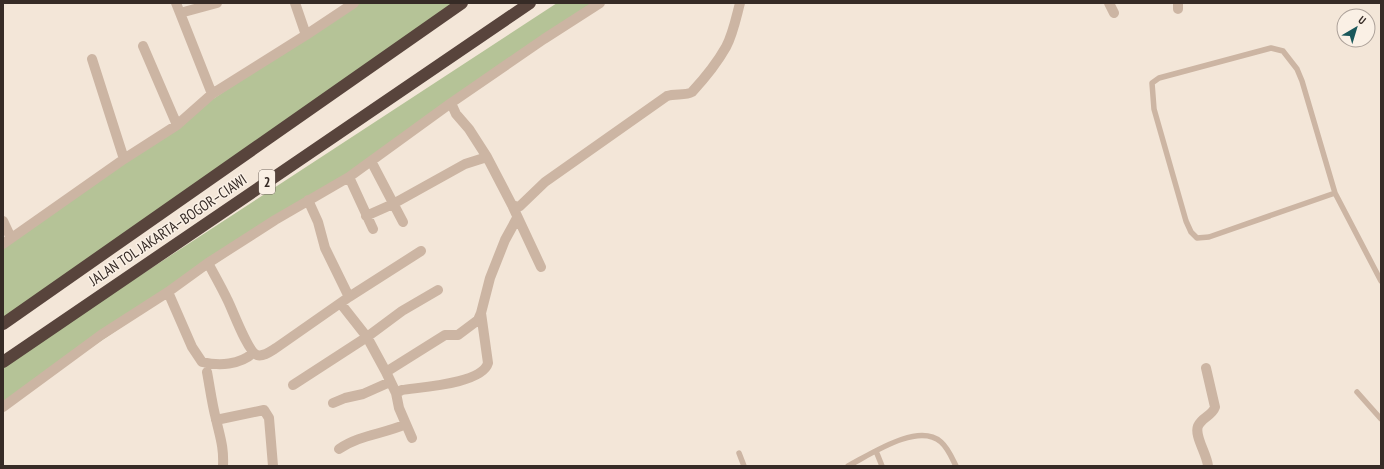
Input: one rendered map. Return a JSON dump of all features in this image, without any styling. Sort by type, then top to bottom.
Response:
[{"type":"highway","name":"JALAN TOL JAKARTA–BOGOR–CIAWI","points":[[3,324],[462,3]]},
{"type":"highway","name":"JALAN TOL JAKARTA–BOGOR–CIAWI","points":[[3,362],[530,3]]},
{"type":"street","points":[[212,94],[178,8],[214,3]]},
{"type":"street","points":[[295,3],[306,35]]},
{"type":"street","points":[[3,221],[7,241],[124,159],[177,125],[212,94],[354,3]]},
{"type":"street","points":[[3,407],[101,335],[168,292],[208,263],[349,176],[451,103],[544,39],[600,3]]},
{"type":"street","points":[[512,205],[520,206],[545,182],[667,96],[673,94],[688,94],[692,92],[726,48],[732,33],[740,3]]},
{"type":"street","points":[[1110,3],[1114,12]]},
{"type":"street","points":[[143,46],[177,125]]},
{"type":"street","points":[[92,59],[124,159]]},
{"type":"street","points":[[451,103],[456,114],[469,129],[487,157],[512,205],[541,267]]},
{"type":"street","points":[[366,216],[393,204],[465,164],[487,157]]},
{"type":"street","points":[[371,161],[403,222]]},
{"type":"street","points":[[349,176],[373,229]]},
{"type":"street","points":[[308,200],[318,222],[325,248],[345,300],[386,372],[396,393],[399,408],[412,438]]},
{"type":"street","points":[[386,372],[445,335],[458,334],[478,320],[490,278],[504,240],[517,218]]},
{"type":"street","points":[[208,263],[253,353],[258,355],[264,354],[276,348],[345,300],[421,251]]},
{"type":"street","points":[[293,385],[367,337],[402,311],[438,290]]},
{"type":"street","points":[[168,292],[192,346],[202,362],[220,364],[233,362],[242,360],[253,353]]},
{"type":"street","points":[[396,393],[402,390],[451,384],[485,369],[488,363],[481,313]]},
{"type":"street","points":[[1206,368],[1215,407],[1212,413],[1200,423],[1197,430],[1208,460],[1208,466]]},
{"type":"street","points":[[206,372],[216,420],[222,440],[224,454],[223,466]]},
{"type":"street","points":[[333,402],[363,394],[390,382]]},
{"type":"street","points":[[216,420],[264,410],[269,418],[273,466]]},
{"type":"street","points":[[339,449],[357,439],[394,430],[406,424]]},
{"type":"lane","points":[[1335,193],[1209,237],[1197,238],[1191,232],[1186,221],[1154,108],[1152,83],[1159,78],[1271,48],[1283,50],[1297,69],[1302,81],[1335,193],[1381,281]]},
{"type":"lane","points":[[1357,392],[1381,419]]},
{"type":"lane","points":[[848,466],[876,451],[906,438],[926,435],[933,437],[945,446],[956,466]]},
{"type":"lane","points":[[876,451],[882,466]]},
{"type":"lane","points":[[739,453],[744,466]]},
{"type":"green space","points":[[355,3],[462,3],[3,324],[3,241]]},
{"type":"green space","points":[[557,3],[602,3],[3,407],[3,365]]}]
